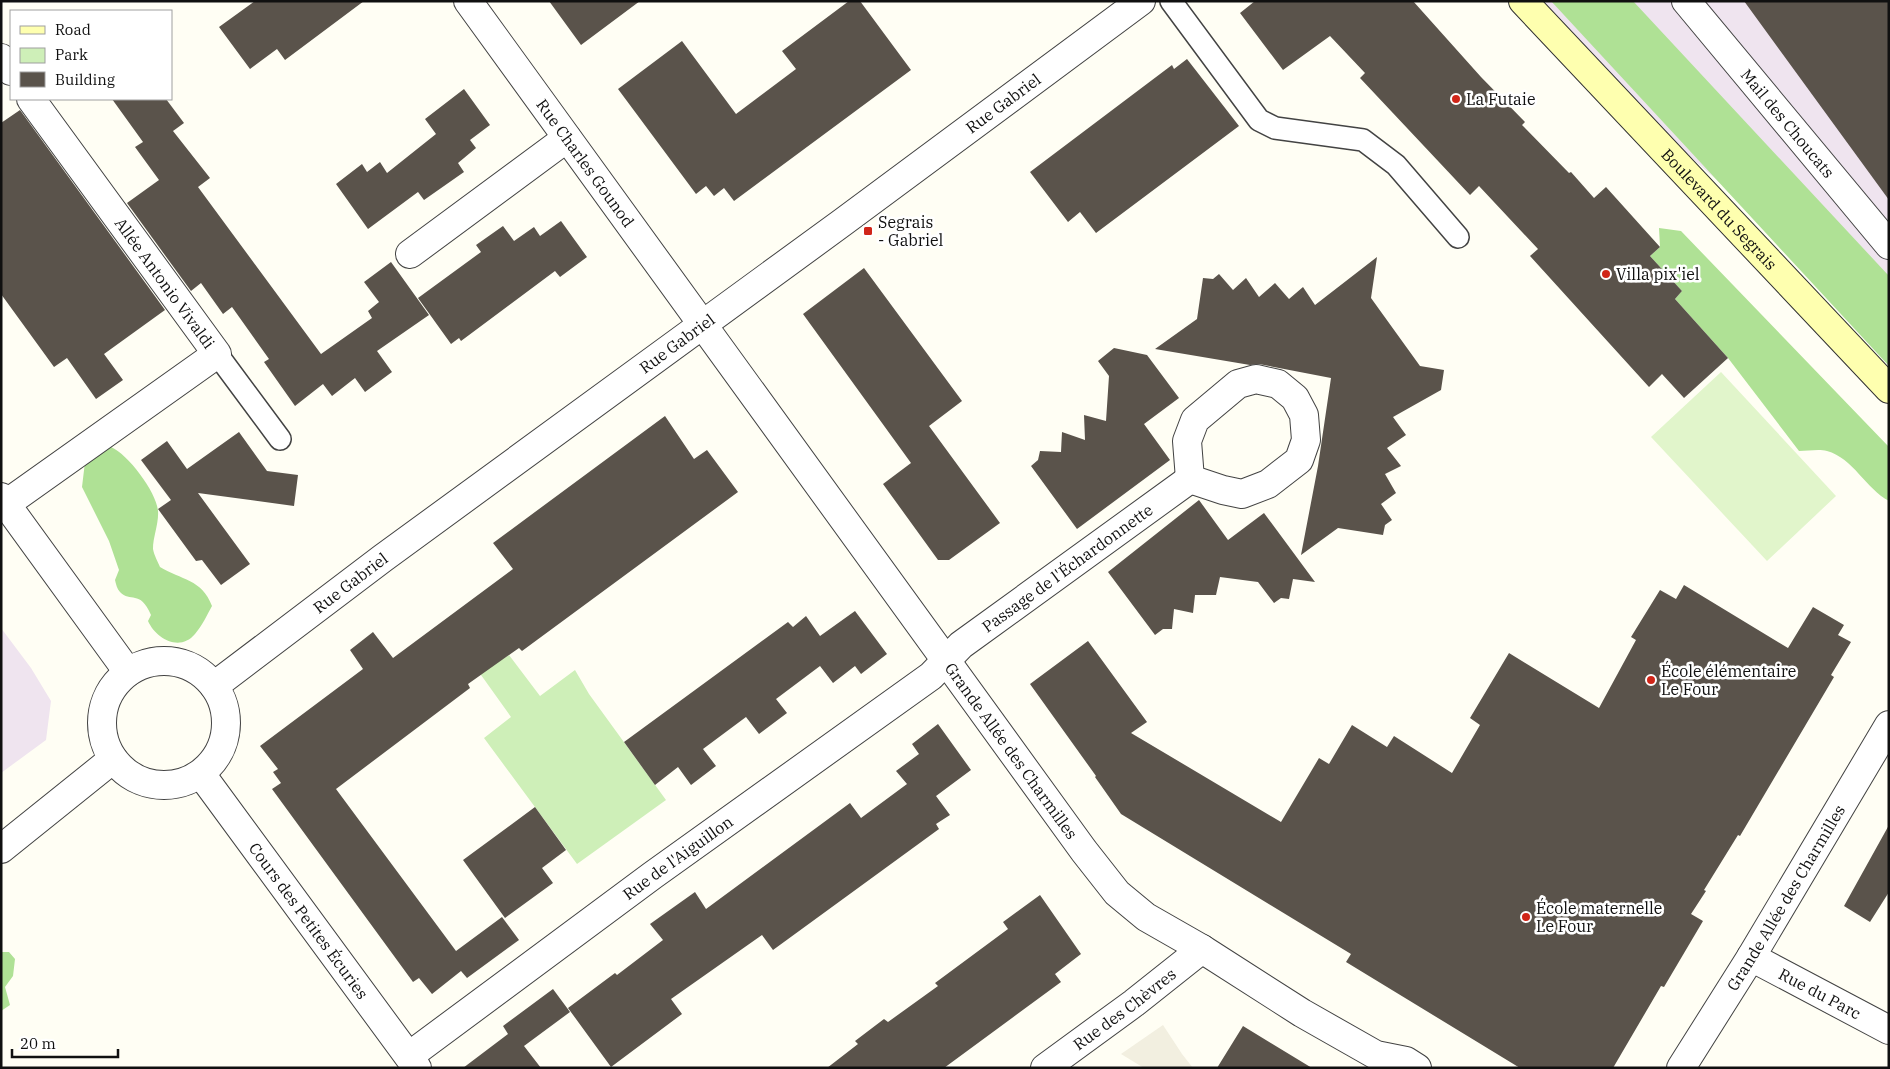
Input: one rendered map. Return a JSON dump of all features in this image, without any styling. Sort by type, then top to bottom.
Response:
[{"type":"street","name":"Rue Charles Gounod","points":[[468,1],[702,324]]},
{"type":"street","name":"Rue Gabriel","points":[[214,686],[383,558],[1141,1]]},
{"type":"street","name":"Boulevard du Segrais","points":[[1523,1],[1889,390]]},
{"type":"street","name":"Boulevard du Segrais","points":[[1531,1],[1549,30]]},
{"type":"street","name":"Mail des Choucats","points":[[1686,1],[1889,245]]},
{"type":"street","points":[[1,58],[10,71]]},
{"type":"street","name":"Allée Antonio Vivaldi","points":[[4,501],[217,354],[32,100]]},
{"type":"street","points":[[410,254],[567,138]]},
{"type":"street","name":"Grande Allée des Charmilles","points":[[702,324],[1084,851],[1117,893],[1146,917],[1202,949],[1302,1013],[1376,1055],[1406,1061],[1416,1068]]},
{"type":"street","points":[[1256,379],[1278,384],[1295,398],[1304,415],[1306,440],[1299,460],[1268,484],[1242,494],[1190,479],[1187,441],[1195,420],[1238,384],[1256,379]]},
{"type":"street","name":"Passage de l'Échardonnette","points":[[946,660],[961,645],[1190,479]]},
{"type":"street","points":[[4,501],[128,672]]},
{"type":"street","name":"Rue de l'Aiguillon","points":[[413,1062],[653,875],[931,676],[946,660]]},
{"type":"street","points":[[164,661],[184,664],[201,673],[214,686],[222,700],[227,716],[226,733],[222,748],[213,762],[201,774],[183,783],[164,786],[151,784],[126,773],[113,759],[104,741],[102,722],[105,703],[114,686],[128,672],[146,664],[164,661]]},
{"type":"street","name":"Grande Allée des Charmilles","points":[[1681,1068],[1751,957],[1889,725]]},
{"type":"street","points":[[1,849],[113,759]]},
{"type":"street","name":"Cours des Petites Écuries","points":[[201,774],[413,1062]]},
{"type":"street","name":"Rue des Chèvres","points":[[1045,1068],[1134,1003],[1202,949]]},
{"type":"street","name":"Rue du Parc","points":[[1751,957],[1889,1030]]},
{"type":"lane","points":[[1171,1],[1259,120],[1275,128],[1364,140],[1396,165],[1458,237]]},
{"type":"lane","points":[[217,354],[280,439]]},
{"type":"shaded area","points":[[1513,1],[1889,1],[1889,333],[1859,305]]},
{"type":"shaded area","points":[[1,628],[31,668],[51,701],[46,740],[1,773]]},
{"type":"shaded area","points":[[1163,1025],[1193,1068],[1144,1068],[1121,1054]]},
{"type":"green space","points":[[1551,1],[1633,1],[1889,276],[1889,366]]},
{"type":"green space","points":[[1659,228],[1681,231],[1889,447],[1889,501],[1836,455],[1824,450],[1799,451],[1728,358],[1675,299],[1682,291],[1650,256],[1660,247]]},
{"type":"green space","points":[[1721,372],[1836,496],[1767,561],[1651,437]]},
{"type":"green space","points":[[111,447],[125,457],[153,494],[158,516],[153,549],[160,567],[197,585],[208,597],[212,606],[195,634],[182,642],[176,643],[162,638],[148,621],[151,615],[143,602],[124,595],[117,586],[115,580],[119,570],[109,541],[82,487],[85,462],[97,450]]},
{"type":"green space","points":[[461,647],[503,659],[509,655],[540,696],[575,670],[589,694],[666,800],[577,864],[484,738],[511,717]]},
{"type":"green space","points":[[1,952],[9,952],[15,959],[13,976],[5,987],[10,1005],[1,1011]]},
{"type":"building","points":[[255,1],[364,1],[285,60],[277,49],[250,69],[219,27]]},
{"type":"building","points":[[549,1],[640,1],[581,45]]},
{"type":"building","points":[[849,1],[860,1],[911,70],[734,201],[724,188],[714,196],[706,186],[696,194],[618,89],[682,41],[736,114],[796,69],[782,51]]},
{"type":"building","points":[[1255,1],[1413,1],[1481,77],[1525,122],[1522,125],[1569,173],[1571,172],[1594,198],[1606,187],[1660,247],[1650,256],[1682,291],[1675,299],[1728,358],[1684,398],[1662,374],[1649,387],[1530,256],[1538,249],[1479,186],[1470,195],[1360,78],[1365,73],[1330,36],[1283,70],[1240,13]]},
{"type":"building","points":[[1744,1],[1889,1],[1889,200]]},
{"type":"building","points":[[1187,59],[1239,126],[1096,233],[1080,212],[1068,222],[1030,172],[1172,65],[1174,69]]},
{"type":"building","points":[[464,89],[490,125],[470,140],[476,148],[458,163],[464,172],[424,200],[418,192],[368,229],[336,184],[362,164],[367,172],[380,162],[387,173],[436,134],[425,119]]},
{"type":"building","points":[[113,100],[167,100],[184,123],[173,131],[210,178],[198,187],[321,354],[372,318],[368,311],[379,302],[364,282],[391,262],[429,315],[377,351],[392,372],[365,392],[355,378],[332,396],[323,384],[295,406],[264,362],[269,359],[232,307],[223,314],[201,283],[191,291],[127,203],[159,180],[135,147],[143,142]]},
{"type":"building","points":[[20,110],[165,310],[104,354],[123,380],[96,399],[67,358],[54,367],[1,294],[1,123]]},
{"type":"building","points":[[561,221],[587,257],[560,277],[555,271],[461,341],[459,338],[451,344],[418,298],[481,252],[476,245],[503,226],[514,241],[534,227],[540,236]]},
{"type":"building","points":[[1377,257],[1371,298],[1420,366],[1444,370],[1441,390],[1393,417],[1406,435],[1387,448],[1401,466],[1385,474],[1396,493],[1381,504],[1392,520],[1385,525],[1383,535],[1338,528],[1301,555],[1318,466],[1331,378],[1259,364],[1250,365],[1155,349],[1197,319],[1203,278],[1213,279],[1219,274],[1233,290],[1246,278],[1259,297],[1275,283],[1289,299],[1303,287],[1315,305]]},
{"type":"building","points":[[864,268],[962,401],[929,426],[1000,523],[949,560],[938,560],[883,484],[911,463],[803,314]]},
{"type":"building","points":[[1114,348],[1147,355],[1179,398],[1144,424],[1170,460],[1077,529],[1031,466],[1038,460],[1040,451],[1061,452],[1062,432],[1085,440],[1084,415],[1106,421],[1109,376],[1098,361]]},
{"type":"building","points":[[665,416],[694,459],[707,450],[738,492],[522,651],[519,648],[468,684],[470,688],[336,789],[456,951],[502,917],[519,940],[467,978],[461,971],[432,994],[419,978],[413,982],[272,789],[281,783],[273,772],[278,769],[260,746],[363,669],[350,650],[373,632],[393,658],[513,569],[493,543]]},
{"type":"building","points":[[239,432],[267,471],[298,475],[294,506],[198,493],[250,564],[221,585],[202,560],[196,561],[158,509],[171,500],[141,460],[167,441],[187,469]]},
{"type":"building","points":[[1199,500],[1228,540],[1264,513],[1315,582],[1293,579],[1289,599],[1281,598],[1274,603],[1258,582],[1220,577],[1216,595],[1195,595],[1193,613],[1174,609],[1172,629],[1163,629],[1155,635],[1108,572]]},
{"type":"building","points":[[1684,585],[1788,648],[1813,607],[1844,625],[1838,635],[1851,642],[1831,675],[1834,677],[1740,836],[1738,835],[1704,890],[1706,891],[1691,914],[1703,921],[1664,987],[1661,986],[1613,1068],[1520,1068],[1346,962],[1351,954],[1121,814],[1030,684],[1088,641],[1147,722],[1131,733],[1281,822],[1319,758],[1329,764],[1352,725],[1387,747],[1394,736],[1452,773],[1480,725],[1470,718],[1509,653],[1599,708],[1636,640],[1631,637],[1660,590],[1676,599]]},
{"type":"building","points":[[855,611],[887,654],[861,674],[855,666],[833,683],[820,666],[776,699],[787,713],[759,734],[746,717],[703,749],[716,766],[691,785],[678,767],[655,785],[624,742],[788,622],[793,627],[806,616],[820,636]]},
{"type":"building","points":[[938,724],[971,770],[936,796],[950,815],[936,824],[939,829],[773,950],[762,935],[671,999],[682,1014],[611,1067],[568,1008],[615,973],[617,975],[663,940],[650,924],[695,892],[706,909],[850,803],[861,818],[907,784],[896,771],[919,754],[912,744]]},
{"type":"building","points":[[535,807],[566,850],[542,868],[553,883],[505,918],[463,860]]},
{"type":"building","points":[[1889,825],[1889,892],[1870,922],[1844,906]]},
{"type":"building","points":[[1040,895],[1081,954],[1055,974],[1061,982],[944,1068],[827,1068],[858,1044],[855,1041],[884,1019],[888,1022],[938,986],[935,983],[1008,929],[1003,922]]},
{"type":"building","points":[[553,989],[570,1012],[524,1046],[541,1068],[463,1068],[508,1034],[503,1026]]},
{"type":"building","points":[[1243,1026],[1312,1068],[1217,1068]]},
{"type":"place","name":"La Futaie","points":[[1456,99]]},
{"type":"place","name":"Segrais - Gabriel","points":[[868,231]]},
{"type":"place","name":"Villa pix'iel","points":[[1606,274]]},
{"type":"place","name":"École élémentaire Le Four","points":[[1651,680]]},
{"type":"place","name":"École maternelle Le Four","points":[[1526,917]]}]
